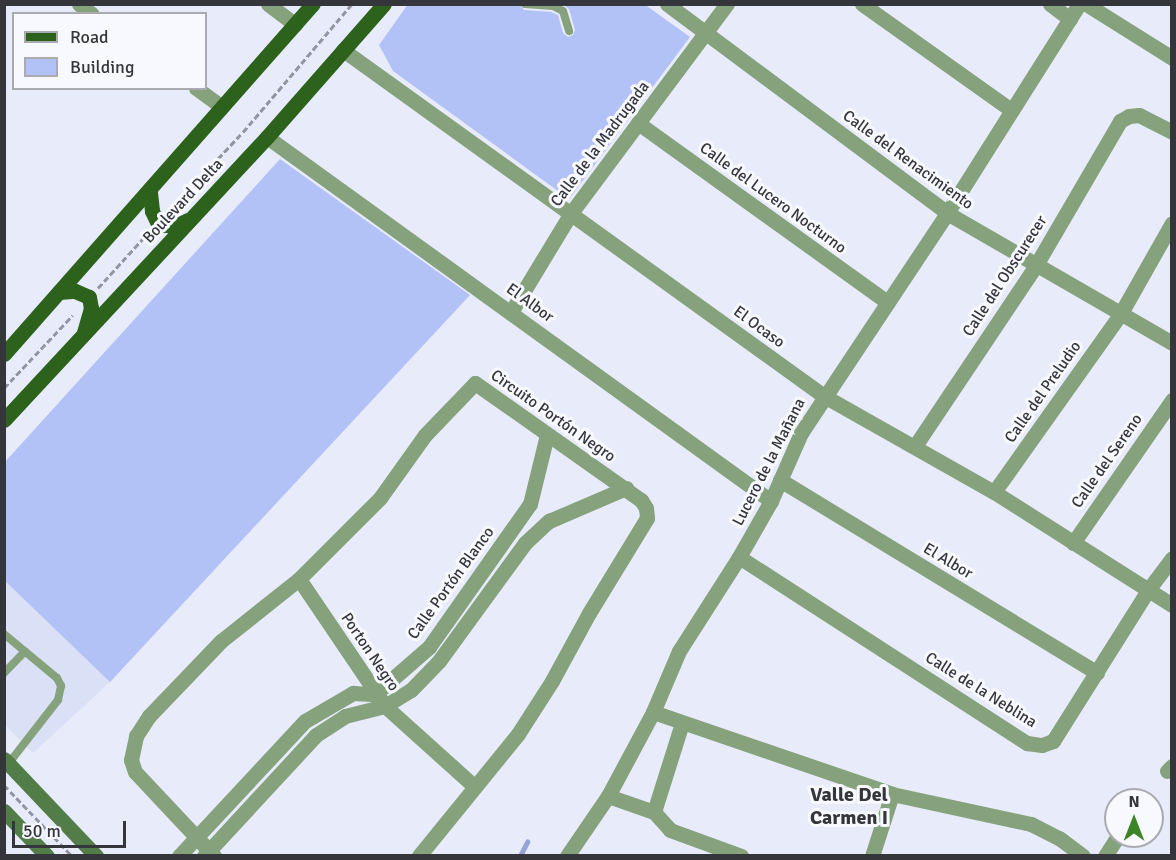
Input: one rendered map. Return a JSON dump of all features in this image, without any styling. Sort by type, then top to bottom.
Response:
[{"type":"main road","name":"Boulevard Delta","points":[[4,354],[150,192],[221,106],[314,4]]},
{"type":"main road","name":"Boulevard Delta","points":[[4,420],[267,137],[384,4]]},
{"type":"main road","points":[[150,192],[152,211],[158,224],[175,226],[190,220]]},
{"type":"main road","points":[[59,292],[75,291],[89,297],[91,308],[83,336]]},
{"type":"main road","points":[[7,761],[96,855]]},
{"type":"main road","points":[[4,811],[47,855]]},
{"type":"street","points":[[268,4],[295,24]]},
{"type":"street","name":"Calle del Renacimiento","points":[[667,4],[947,213],[1172,343]]},
{"type":"street","name":"Calle de la Madrugada","points":[[512,312],[571,213],[727,4]]},
{"type":"street","points":[[862,4],[1011,110]]},
{"type":"street","points":[[1050,4],[1070,19]]},
{"type":"street","name":"Lucero de la Mañana","points":[[567,855],[608,796],[653,712],[679,651],[739,557],[771,501],[801,433],[947,213],[1079,4]]},
{"type":"street","points":[[1086,4],[1172,58]]},
{"type":"street","name":"El Ocaso","points":[[343,50],[824,396],[994,492],[1172,605]]},
{"type":"street","points":[[199,90],[221,106]]},
{"type":"street","name":"Calle del Obscurecer","points":[[915,446],[1036,265],[1120,121],[1129,116],[1139,116],[1172,132]]},
{"type":"street","name":"Calle del Lucero Nocturno","points":[[638,123],[887,302]]},
{"type":"street","name":"El Albor","points":[[267,137],[771,501]]},
{"type":"street","name":"Calle del Preludio","points":[[994,492],[1121,313],[1172,223]]},
{"type":"street","name":"Circuito Portón Negro","points":[[209,854],[135,772],[131,752],[136,736],[149,716],[221,641],[299,579],[380,498],[425,435],[470,385],[480,384],[547,435],[641,500],[646,508],[647,518],[589,613],[552,681],[518,734],[419,855]]},
{"type":"street","name":"Calle del Sereno","points":[[1073,543],[1172,400]]},
{"type":"street","name":"Calle Portón Blanco","points":[[380,700],[429,647],[530,504],[547,435]]},
{"type":"street","name":"El Albor","points":[[780,480],[1097,673]]},
{"type":"street","name":"Calle Portón Blanco","points":[[209,854],[316,735],[345,716],[380,700],[411,690],[439,661],[525,543],[549,521],[576,507],[626,488]]},
{"type":"street","points":[[530,504],[549,521]]},
{"type":"street","name":"Calle de la Neblina","points":[[739,557],[1027,743],[1042,745],[1053,741],[1148,590],[1172,558]]},
{"type":"street","name":"Porton Negro","points":[[299,579],[380,700],[474,786]]},
{"type":"street","name":"Calle Portón Blanco","points":[[178,855],[305,721],[352,693],[380,700]]},
{"type":"street","points":[[653,712],[892,794],[1031,824],[1059,838],[1083,855]]},
{"type":"street","points":[[654,812],[682,723]]},
{"type":"street","points":[[872,855],[892,794]]},
{"type":"street","points":[[608,796],[654,812],[670,830],[741,855]]},
{"type":"lane","points":[[525,4],[553,6],[563,11],[569,32]]},
{"type":"lane","points":[[4,634],[57,678],[61,690],[58,700],[7,761]]},
{"type":"lane","points":[[4,674],[25,651]]},
{"type":"path","points":[[4,388],[243,132],[352,4]]},
{"type":"path","points":[[4,785],[72,855]]},
{"type":"shaded area","points":[[4,580],[110,682],[33,753],[5,725]]},
{"type":"building","points":[[408,4],[519,4],[524,10],[551,12],[558,15],[563,33],[568,37],[573,35],[575,30],[569,9],[563,4],[644,4],[690,37],[569,199],[393,71],[379,45]]},
{"type":"building","points":[[280,159],[470,295],[110,682],[4,580],[4,463]]},
{"type":"waterway","points":[[520,856],[527,842]]},
{"type":"district","name":"Valle Del Carmen I","points":[[849,806]]}]
